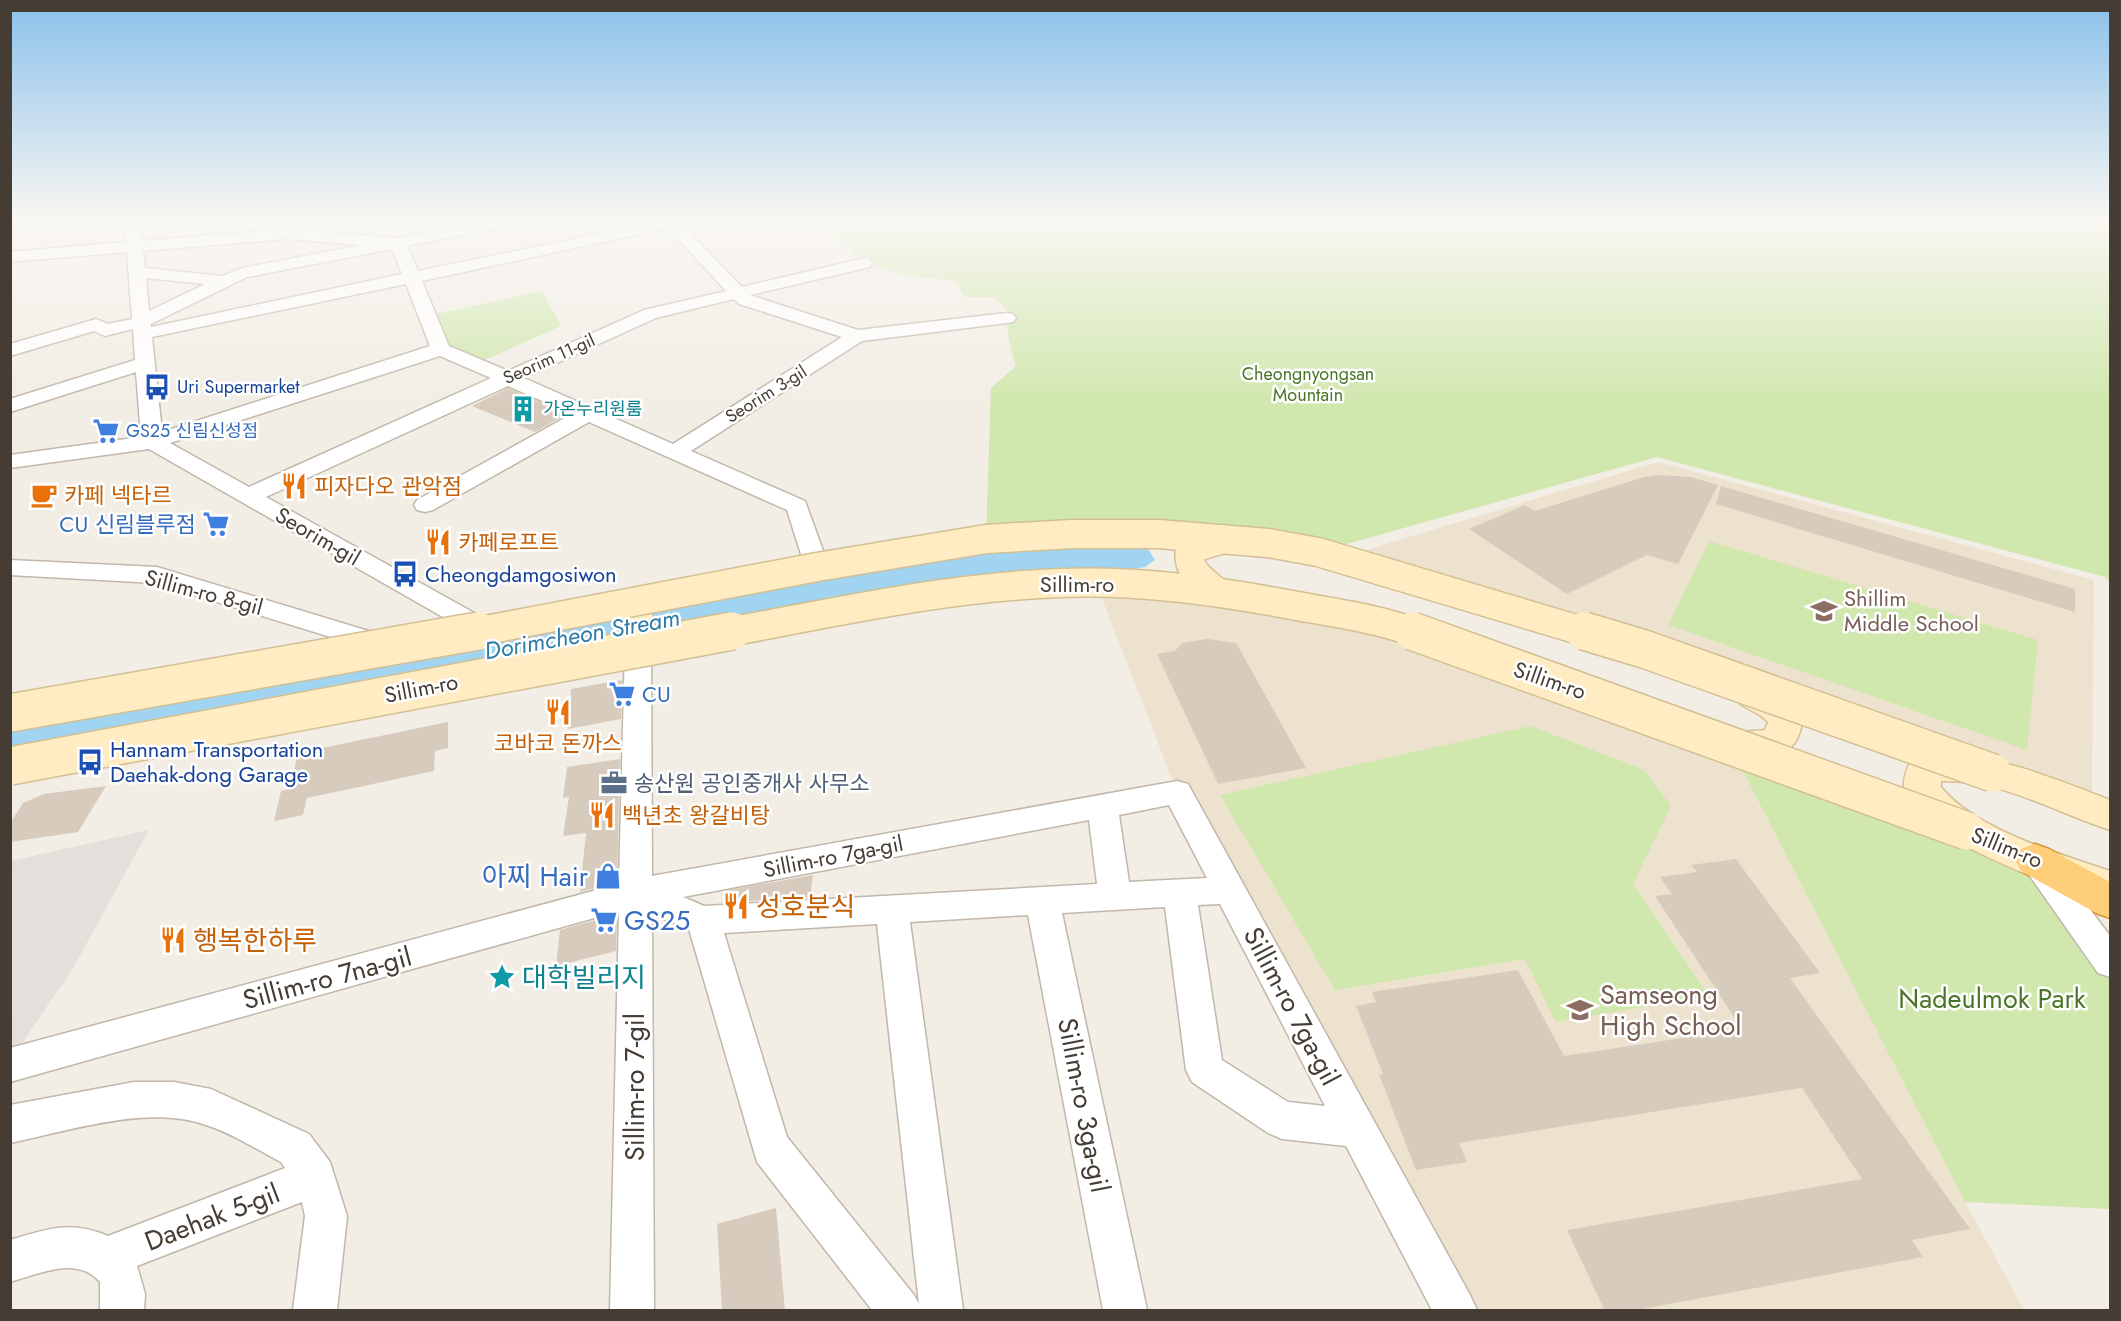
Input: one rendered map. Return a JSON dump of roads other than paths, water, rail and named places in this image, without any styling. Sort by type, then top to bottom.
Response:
[{"type":"highway","points":[[2035,860],[2110,901]]},
{"type":"main road","name":"Sillim-ro","points":[[15,717],[635,603],[817,567],[986,539],[1126,534],[1228,539],[1318,552],[1632,645],[2110,815]]},
{"type":"main road","points":[[1217,592],[1190,568],[1187,557],[1190,549],[1196,546],[1228,539]]},
{"type":"main road","name":"Sillim-ro","points":[[10,766],[638,647],[980,587],[1096,583],[1152,585],[1217,592],[1320,609],[1409,630],[1967,831],[2035,860],[2110,887]]},
{"type":"main road","points":[[635,603],[638,647]]},
{"type":"main road","points":[[1689,665],[1715,682],[1771,704],[1786,719],[1780,737],[1769,744],[1730,746]]},
{"type":"main road","points":[[1967,831],[1934,806],[1920,786],[1919,779],[1923,772],[1946,766],[1993,773]]},
{"type":"street","points":[[137,283],[152,442]]},
{"type":"street","points":[[142,328],[222,283]]},
{"type":"street","points":[[10,351],[96,325],[105,330],[142,328],[387,283]]},
{"type":"street","points":[[414,283],[441,349]]},
{"type":"street","points":[[729,283],[745,300],[857,336],[1007,318]]},
{"type":"street","name":"Seorim 11-gil","points":[[248,496],[650,314],[781,283]]},
{"type":"street","name":"Seorim 3-gil","points":[[675,452],[857,336]]},
{"type":"street","points":[[10,462],[152,442],[441,349],[797,506],[817,567]]},
{"type":"street","points":[[10,406],[145,363]]},
{"type":"street","points":[[425,505],[588,414]]},
{"type":"street","name":"Seorim-gil","points":[[152,442],[485,630]]},
{"type":"street","name":"Sillim-ro 8-gil","points":[[10,567],[157,575],[393,647]]},
{"type":"street","name":"Sillim-ro 7-gil","points":[[632,1311],[638,647]]},
{"type":"street","name":"Sillim-ro 7ga-gil","points":[[635,893],[1178,792],[1455,1311]]},
{"type":"street","points":[[1102,806],[1115,896]]},
{"type":"street","points":[[2035,860],[2110,962]]},
{"type":"street","points":[[635,893],[703,920],[1230,890]]},
{"type":"street","name":"Sillim-ro 7na-gil","points":[[13,1070],[635,893]]},
{"type":"street","points":[[1180,893],[1205,1070],[1282,1120],[1358,1129]]},
{"type":"street","name":"Sillim-ro 3ga-gil","points":[[1042,899],[1125,1311]]},
{"type":"street","points":[[892,910],[940,1311]]},
{"type":"street","points":[[703,920],[771,1148],[899,1311]]},
{"type":"street","points":[[10,1124],[134,1100],[174,1100],[212,1107],[295,1148],[316,1176],[326,1216],[315,1311]]},
{"type":"street","name":"Daehak 5-gil","points":[[107,1257],[316,1176]]},
{"type":"street","points":[[10,1262],[46,1250],[69,1247],[84,1248],[107,1257],[121,1277],[122,1311]]},
{"type":"water","name":"Dorimcheon Stream","points":[[982,544],[1145,544],[1155,560],[1145,567],[1096,576],[11,758],[10,718]]},
{"type":"place","name":"Uri Supermarket","points":[[157,387]]},
{"type":"place","name":"가온누리원룸","points":[[523,409]]},
{"type":"place","name":"GS25 신림신성점","points":[[106,431]]},
{"type":"place","name":"피자다오 관악점","points":[[294,486]]},
{"type":"place","name":"카페 넥타르","points":[[44,495]]},
{"type":"place","name":"CU 신림블루점","points":[[216,524]]},
{"type":"place","name":"카페로프트","points":[[438,542]]},
{"type":"place","name":"Cheongdamgosiwon","points":[[405,574]]},
{"type":"place","name":"Shillim Middle School","points":[[1824,611]]},
{"type":"place","name":"CU","points":[[622,694]]},
{"type":"place","name":"코바코 돈까스","points":[[558,712]]},
{"type":"place","name":"Hannam Transportation Daehak-dong Garage","points":[[90,762]]},
{"type":"place","name":"송산원 공인중개사 사무소","points":[[614,783]]},
{"type":"place","name":"백년초 왕갈비탕","points":[[602,815]]},
{"type":"place","name":"아찌 Hair","points":[[608,876]]},
{"type":"place","name":"성호분식","points":[[736,906]]},
{"type":"place","name":"GS25","points":[[604,920]]},
{"type":"place","name":"행복한하루","points":[[173,940]]},
{"type":"place","name":"대학빌리지","points":[[502,977]]},
{"type":"place","name":"Samseong High School","points":[[1580,1010]]},
{"type":"park label","name":"Cheongnyongsan Mountain","points":[[1308,384]]},
{"type":"park label","name":"Nadeulmok Park","points":[[1992,998]]}]
